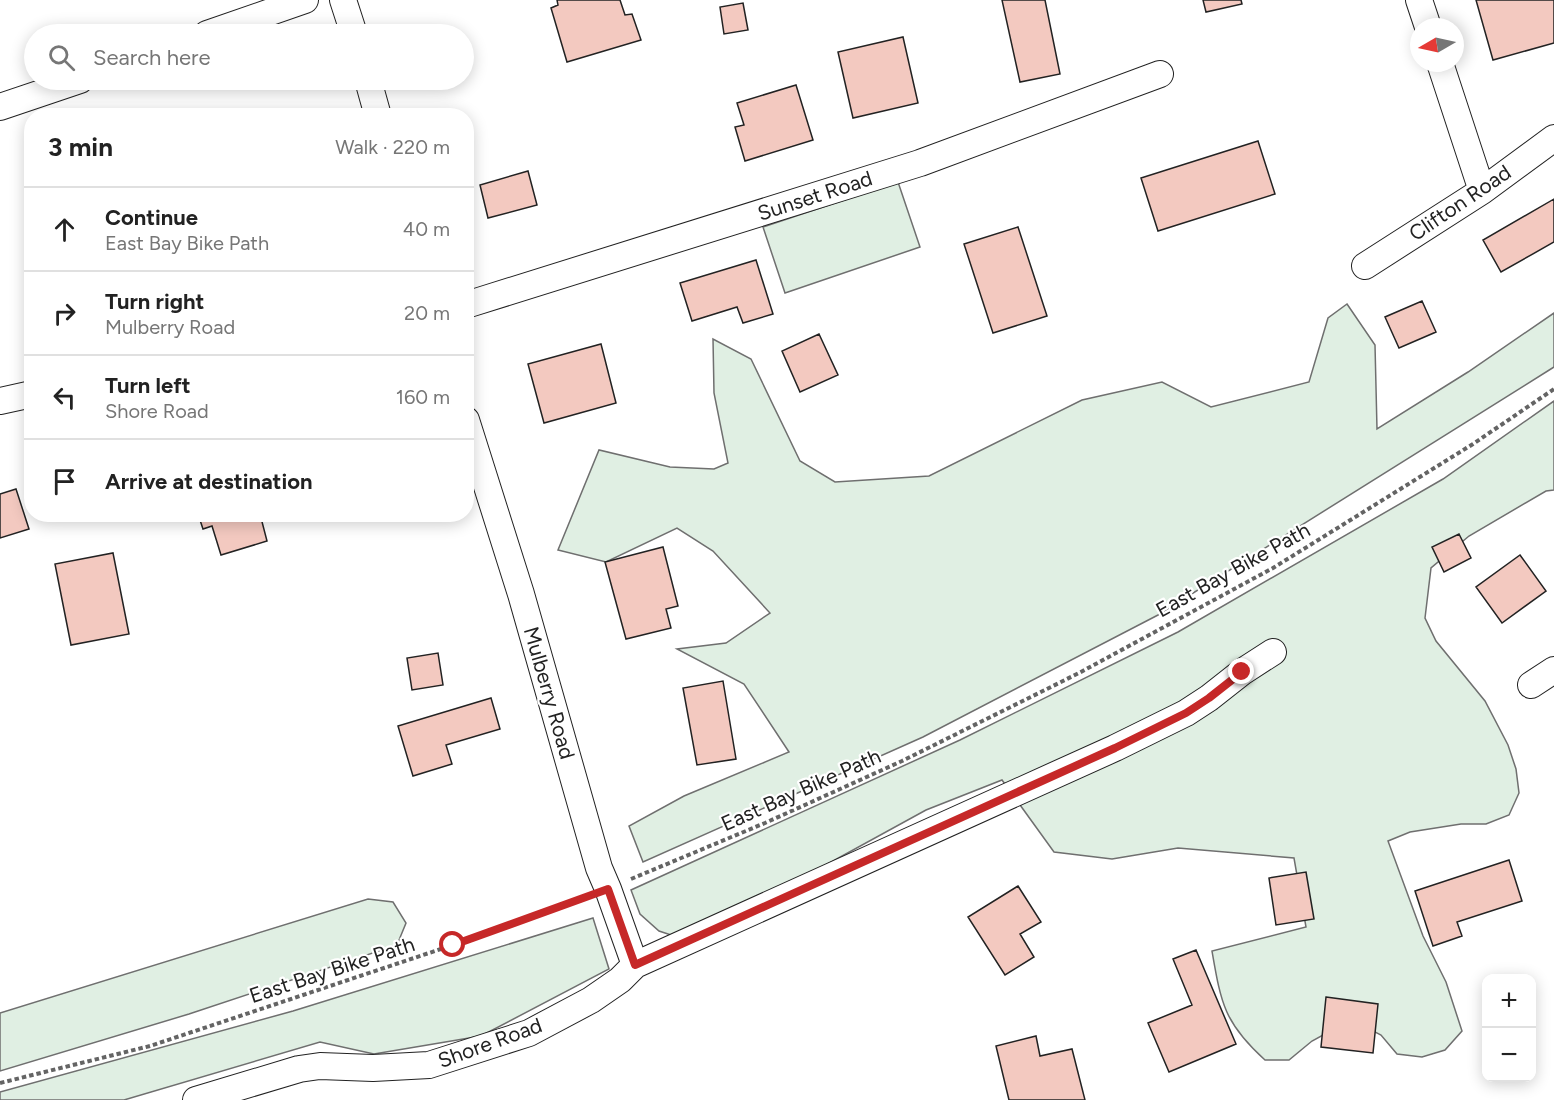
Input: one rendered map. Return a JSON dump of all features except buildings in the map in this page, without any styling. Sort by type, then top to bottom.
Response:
[{"type":"street","points":[[236,24],[305,0]]},
{"type":"street","points":[[343,0],[351,24]]},
{"type":"street","points":[[1419,0],[1425,18]]},
{"type":"street","points":[[1443,72],[1482,191]]},
{"type":"street","name":"Sunset Road","points":[[474,302],[920,163],[1160,74]]},
{"type":"street","points":[[0,107],[50,90]]},
{"type":"street","points":[[371,90],[376,108]]},
{"type":"street","name":"Clifton Road","points":[[1365,266],[1482,191],[1554,138]]},
{"type":"street","points":[[0,401],[24,396]]},
{"type":"street","name":"Mulberry Road","points":[[474,445],[521,594],[599,868],[635,965]]},
{"type":"street","name":"Shore Road","points":[[196,1100],[320,1066],[373,1068],[429,1065],[529,1033],[591,1000],[620,980],[635,965],[1186,713],[1273,652]]},
{"type":"street","points":[[1531,685],[1554,670]]},
{"type":"path","name":"East Bay Bike Path","points":[[0,1083],[150,1046],[453,945],[608,889],[765,823],[902,761],[1079,673],[1273,568],[1473,444],[1554,388]]},
{"type":"green space","points":[[898,182],[920,247],[785,293],[763,227]]},
{"type":"green space","points":[[1347,304],[1375,345],[1377,429],[1468,372],[1554,313],[1554,367],[1158,615],[923,737],[643,862],[629,826],[684,796],[789,752],[744,684],[677,649],[726,643],[770,613],[713,551],[677,528],[606,562],[558,550],[599,450],[670,467],[714,469],[728,463],[714,393],[713,339],[751,359],[800,461],[835,482],[929,476],[1082,400],[1162,382],[1211,407],[1309,382],[1328,318]]},
{"type":"green space","points":[[1554,401],[1554,490],[1546,491],[1469,536],[1431,568],[1425,618],[1436,641],[1485,701],[1508,745],[1516,769],[1519,793],[1509,815],[1486,824],[1461,824],[1410,832],[1388,841],[1423,936],[1446,982],[1462,1031],[1445,1050],[1422,1057],[1397,1054],[1381,1035],[1358,1023],[1334,1029],[1312,1041],[1289,1060],[1265,1060],[1241,1035],[1226,1011],[1218,985],[1212,951],[1306,927],[1294,858],[1178,848],[1112,859],[1054,852],[1002,780],[926,810],[720,923],[671,935],[659,931],[640,914],[631,890],[960,740],[1178,632],[1443,479]]},
{"type":"green space","points":[[368,899],[393,902],[406,923],[397,945],[189,1014],[0,1071],[0,1013]]},
{"type":"green space","points":[[593,918],[609,969],[481,1036],[374,1054],[320,1042],[124,1100],[0,1100],[0,1092],[293,1011]]},
{"type":"route","points":[[453,945],[608,889],[635,965],[1115,748],[1186,713],[1242,672]]}]
